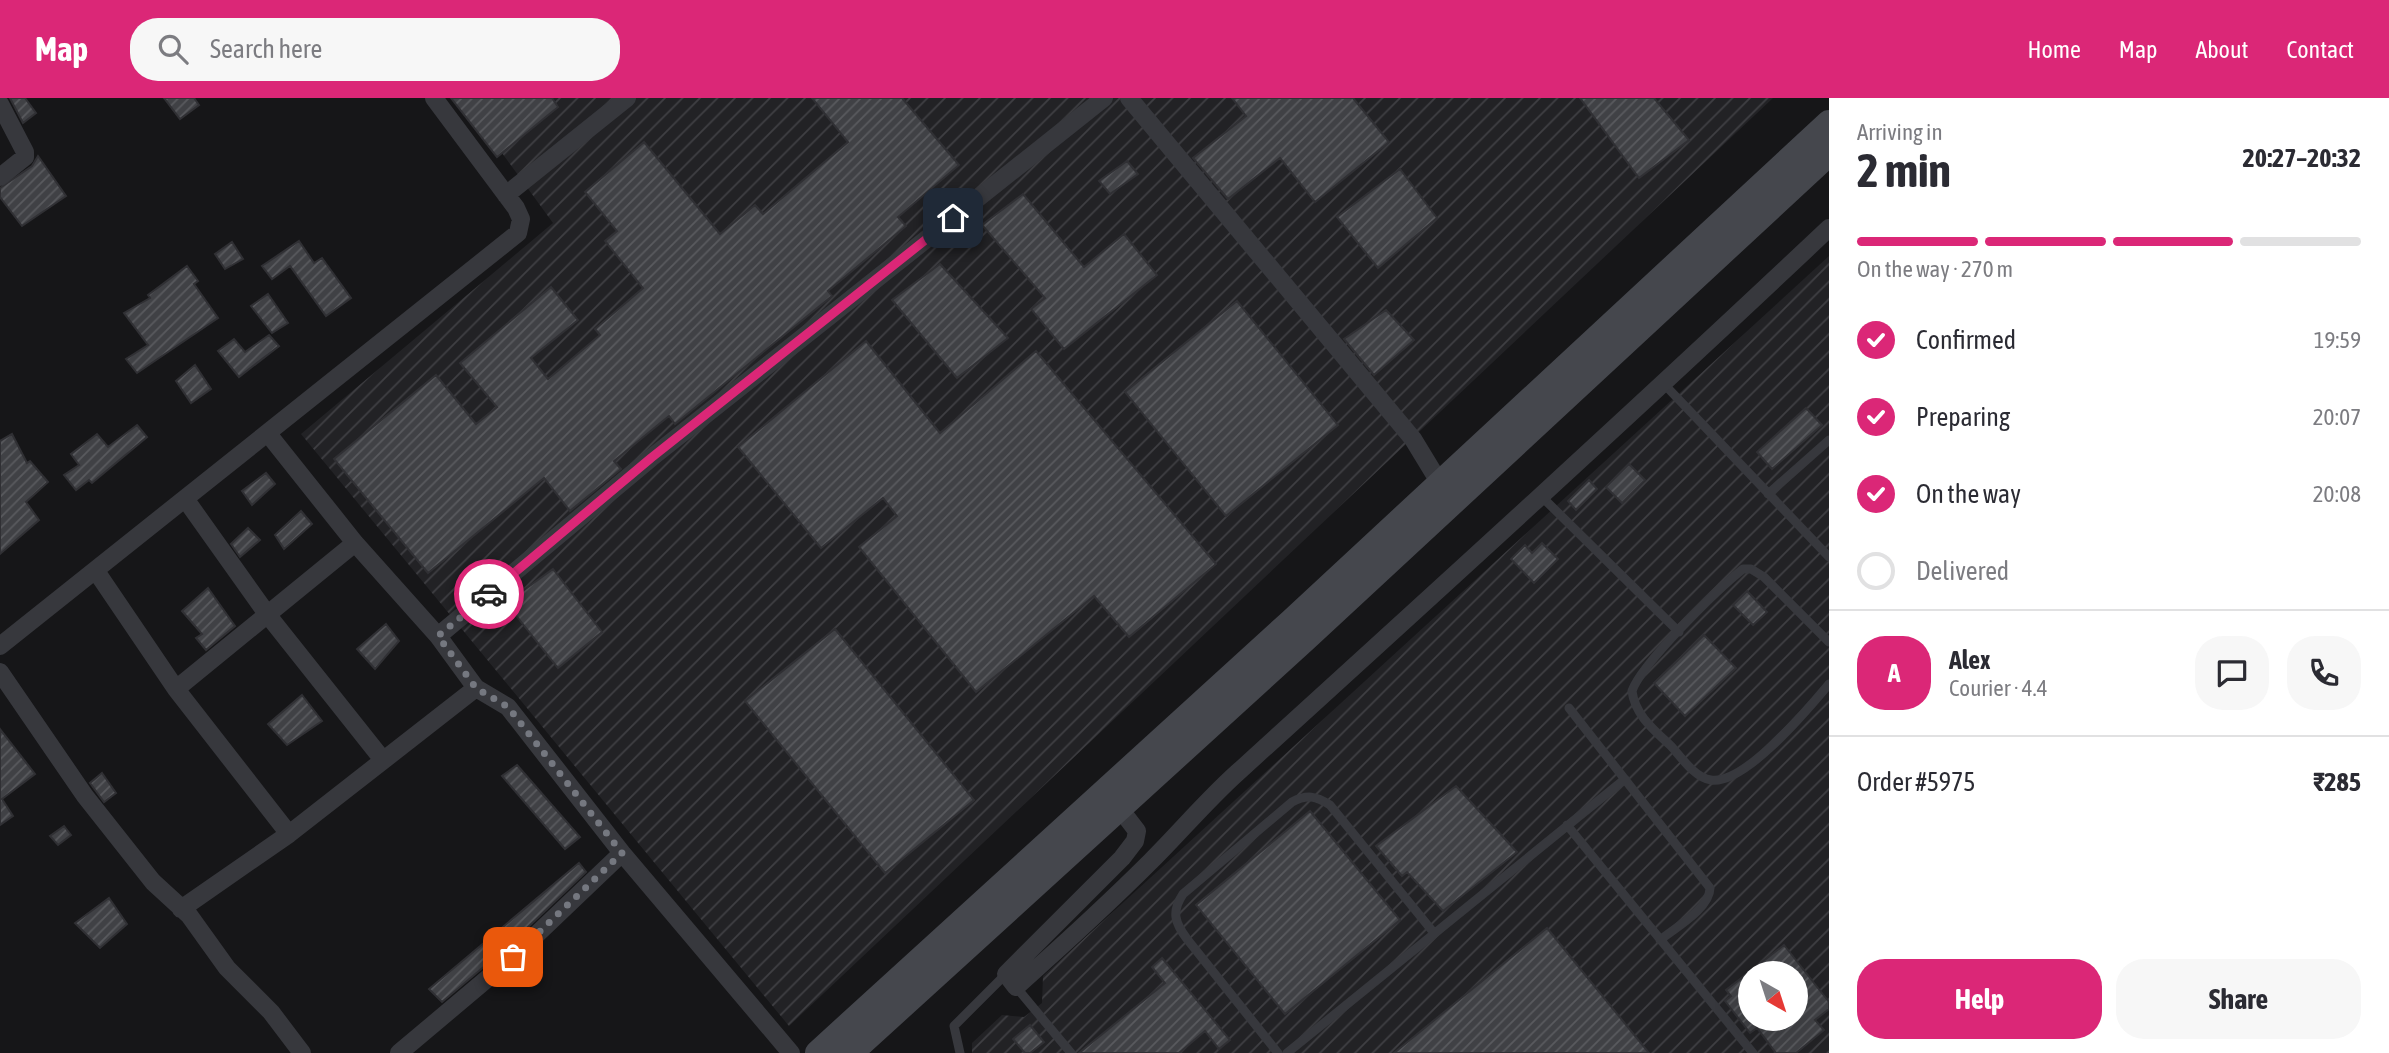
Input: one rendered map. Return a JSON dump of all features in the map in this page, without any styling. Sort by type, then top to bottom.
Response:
[{"type":"main road","points":[[1446,493],[1829,123]]},
{"type":"main road","points":[[850,1053],[1112,799],[1446,493],[1829,153]]},
{"type":"main road","points":[[818,1053],[1112,799]]},
{"type":"street","points":[[0,646],[512,240],[521,227],[521,219],[434,98]]},
{"type":"street","points":[[506,195],[627,98]]},
{"type":"street","points":[[438,636],[651,458],[1104,98]]},
{"type":"street","points":[[1129,98],[1413,439],[1446,493]]},
{"type":"street","points":[[0,104],[21,139],[25,152],[25,158],[0,177]]},
{"type":"street","points":[[1011,980],[1149,863],[1235,775],[1375,651],[1829,228]]},
{"type":"street","points":[[269,435],[355,543],[438,636],[476,688],[508,707],[622,853],[791,1053]]},
{"type":"street","points":[[186,500],[267,614],[383,760]]},
{"type":"street","points":[[176,688],[355,543]]},
{"type":"street","points":[[96,571],[176,688],[289,834]]},
{"type":"street","points":[[0,673],[85,796],[153,882],[181,909],[227,968],[271,1012],[302,1053]]},
{"type":"street","points":[[181,909],[289,834],[476,688]]},
{"type":"street","points":[[1011,980],[1135,841],[1137,831],[1112,799]]},
{"type":"street","points":[[399,1053],[513,957],[622,853]]},
{"type":"lane","points":[[1663,383],[1829,557]]},
{"type":"lane","points":[[1768,494],[1829,440]]},
{"type":"lane","points":[[1541,496],[1679,632]]},
{"type":"lane","points":[[1829,642],[1764,577],[1751,569],[1743,569],[1679,632],[1634,683],[1633,701],[1653,729],[1702,778],[1713,781],[1739,773],[1829,684]]},
{"type":"lane","points":[[1569,708],[1710,888],[1710,895],[1703,904],[1660,940]]},
{"type":"lane","points":[[1287,1053],[1625,779]]},
{"type":"lane","points":[[1278,1053],[1187,939],[1174,914],[1182,894],[1292,802],[1305,796],[1318,798],[1330,805],[1434,933]]},
{"type":"lane","points":[[1567,825],[1753,1053]]},
{"type":"lane","points":[[960,1053],[954,1026],[1011,980],[1070,1053]]},
{"type":"shaded area","points":[[462,98],[1773,98],[789,1026],[301,434],[553,223]]},
{"type":"shaded area","points":[[1829,256],[1829,1053],[972,1053],[972,1043],[1002,1015],[1024,1017],[1042,1003],[1043,976]]},
{"type":"building","points":[[10,98],[25,98],[36,113],[23,123]]},
{"type":"building","points":[[164,98],[194,98],[199,105],[180,119]]},
{"type":"building","points":[[451,98],[552,98],[558,107],[497,157]]},
{"type":"building","points":[[812,98],[902,98],[959,165],[898,217],[906,226],[828,291],[832,296],[675,424],[669,416],[614,461],[621,469],[570,511],[544,478],[428,573],[334,459],[436,375],[476,424],[497,407],[460,363],[551,287],[578,320],[531,358],[548,379],[600,335],[595,329],[643,288],[605,241],[617,231],[585,192],[644,142],[720,234],[755,205],[763,214],[848,142]]},
{"type":"building","points":[[1232,98],[1353,98],[1389,142],[1315,202],[1280,158],[1228,199],[1193,158],[1246,116]]},
{"type":"building","points":[[1580,98],[1654,98],[1689,140],[1639,178]]},
{"type":"building","points":[[38,156],[66,196],[22,226],[0,197],[0,188],[32,166]]},
{"type":"building","points":[[1127,161],[1138,174],[1110,194],[1099,181]]},
{"type":"building","points":[[1400,169],[1437,218],[1378,268],[1337,217]]},
{"type":"building","points":[[1023,194],[1084,267],[1124,234],[1157,275],[1064,349],[1031,309],[1045,298],[982,225]]},
{"type":"building","points":[[299,241],[314,263],[322,258],[351,298],[326,316],[290,266],[272,279],[262,266]]},
{"type":"building","points":[[232,242],[243,259],[225,269],[215,254]]},
{"type":"building","points":[[940,264],[1008,338],[957,378],[892,300]]},
{"type":"building","points":[[187,266],[198,281],[194,284],[218,318],[137,373],[126,359],[148,345],[124,313],[150,298],[148,295]]},
{"type":"building","points":[[268,294],[288,323],[272,333],[251,306]]},
{"type":"building","points":[[1237,301],[1338,425],[1226,516],[1125,392]]},
{"type":"building","points":[[1386,310],[1414,340],[1374,375],[1344,339]]},
{"type":"building","points":[[269,335],[279,346],[239,377],[218,351],[234,339],[245,352]]},
{"type":"building","points":[[866,341],[940,433],[1036,351],[1216,564],[1129,637],[1094,596],[976,692],[859,547],[897,516],[883,498],[821,548],[738,447]]},
{"type":"building","points":[[195,365],[211,389],[191,403],[176,381]]},
{"type":"building","points":[[1806,408],[1822,425],[1772,469],[1757,452]]},
{"type":"building","points":[[137,425],[147,437],[92,483],[89,480],[76,490],[64,475],[79,465],[71,454],[97,434],[108,447]]},
{"type":"building","points":[[12,434],[27,463],[30,461],[48,482],[26,502],[39,520],[0,554],[0,441]]},
{"type":"building","points":[[1629,464],[1645,480],[1622,503],[1606,487]]},
{"type":"building","points":[[266,473],[275,484],[252,505],[242,491]]},
{"type":"building","points":[[1589,480],[1597,489],[1576,510],[1568,501]]},
{"type":"building","points":[[301,511],[312,524],[284,549],[275,535]]},
{"type":"building","points":[[248,528],[260,540],[240,557],[231,544]]},
{"type":"building","points":[[1542,543],[1558,559],[1534,583],[1511,559],[1525,545],[1532,553]]},
{"type":"building","points":[[553,569],[602,632],[558,668],[506,603]]},
{"type":"building","points":[[208,588],[235,626],[206,650],[196,638],[202,634],[182,611]]},
{"type":"building","points":[[1747,591],[1767,612],[1753,625],[1733,605]]},
{"type":"building","points":[[386,624],[399,641],[375,669],[357,649]]},
{"type":"building","points":[[835,629],[974,800],[885,873],[745,701]]},
{"type":"building","points":[[1704,635],[1736,668],[1685,716],[1654,683]]},
{"type":"building","points":[[302,695],[322,721],[287,745],[268,724]]},
{"type":"building","points":[[0,729],[35,774],[2,799],[13,816],[0,825]]},
{"type":"building","points":[[517,765],[580,837],[565,849],[502,776]]},
{"type":"building","points":[[102,773],[116,793],[104,802],[90,783]]},
{"type":"building","points":[[1456,786],[1517,852],[1443,911],[1407,872],[1402,876],[1376,846]]},
{"type":"building","points":[[1310,811],[1400,920],[1285,1014],[1196,905]]},
{"type":"building","points":[[64,826],[71,835],[58,845],[50,836]]},
{"type":"building","points":[[579,863],[586,872],[505,949],[442,1002],[429,989]]},
{"type":"building","points":[[109,898],[127,924],[100,948],[75,923]]},
{"type":"building","points":[[1547,928],[1649,1053],[1394,1053]]},
{"type":"building","points":[[1784,945],[1797,961],[1763,961]]},
{"type":"building","points":[[1162,958],[1230,1040],[1219,1049],[1205,1031],[1179,1053],[1079,1053],[1165,983],[1152,967]]},
{"type":"building","points":[[1808,975],[1829,1002],[1829,1009],[1815,1020],[1824,1030],[1796,1053],[1776,1053],[1759,1031],[1808,1031]]},
{"type":"building","points":[[1738,981],[1738,1018],[1725,1001],[1731,996],[1726,990]]},
{"type":"building","points":[[1030,1025],[1044,1042],[1030,1053],[1025,1053],[1013,1039]]},
{"type":"way so far","points":[[489,594],[438,636],[476,688],[508,707],[622,853],[513,957]]},
{"type":"route","points":[[489,594],[651,458],[953,218]]}]
